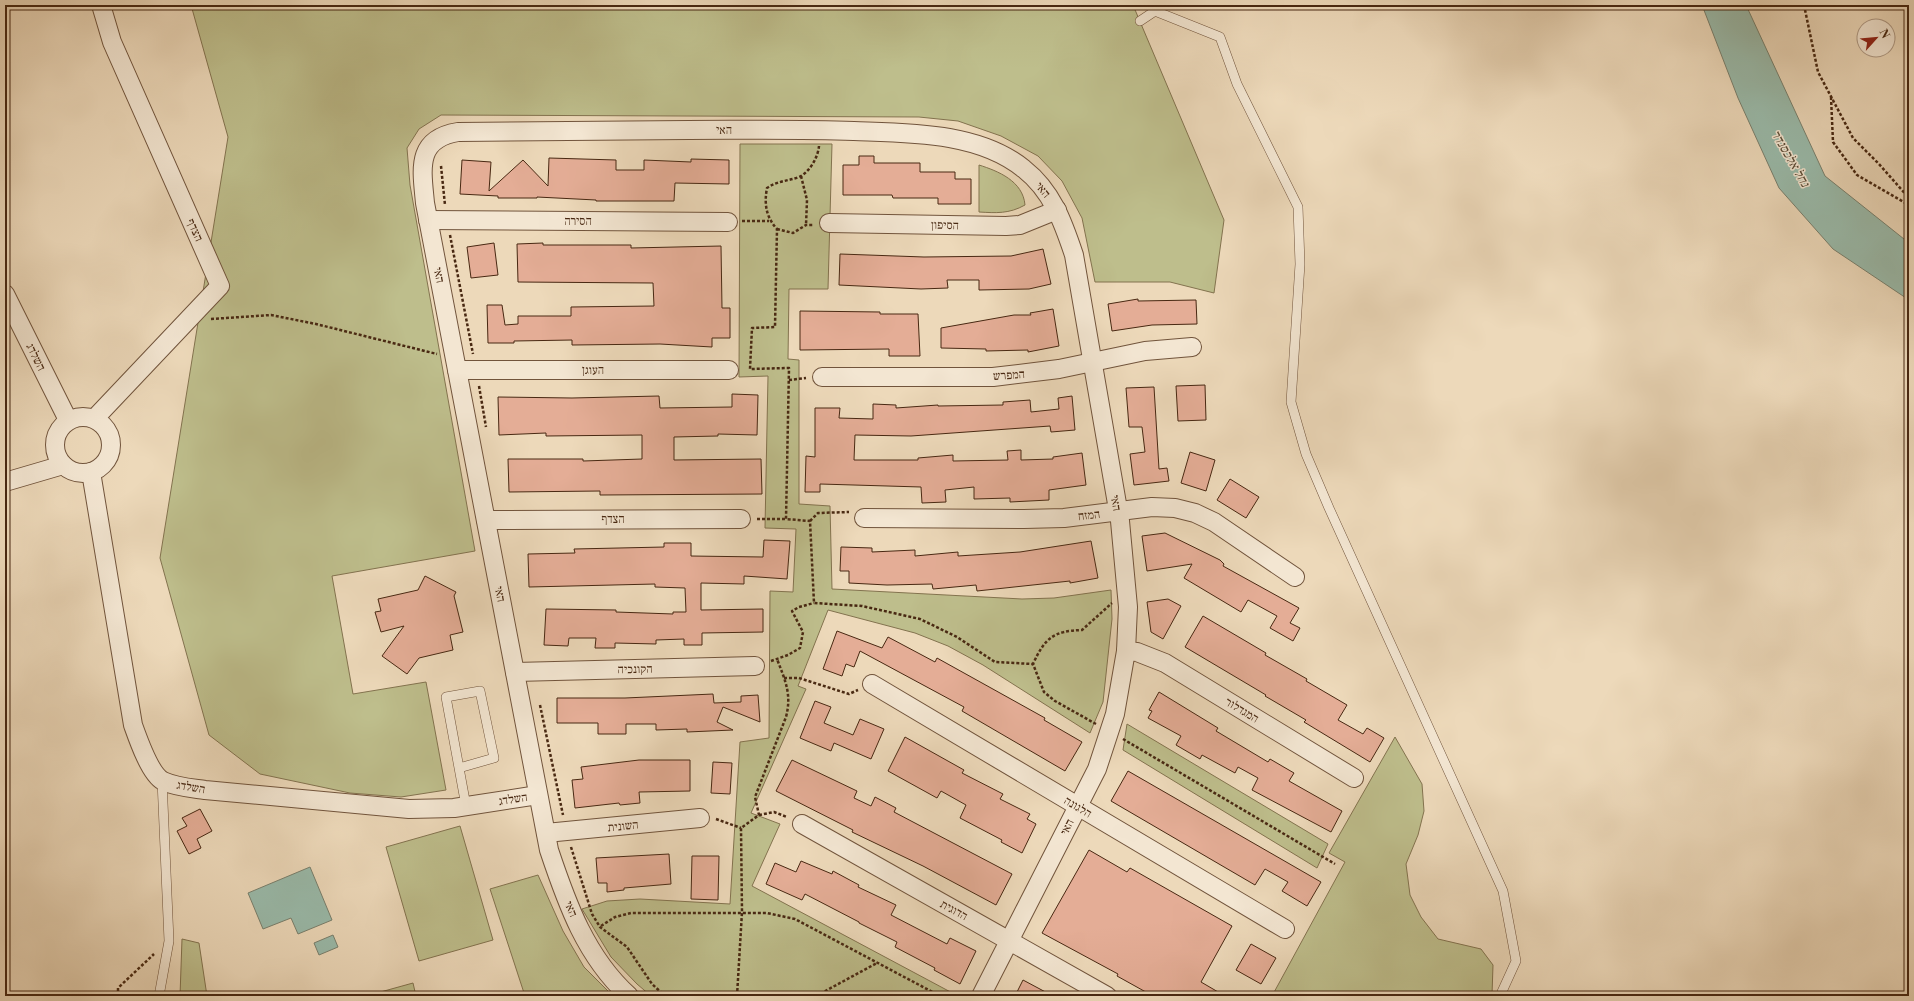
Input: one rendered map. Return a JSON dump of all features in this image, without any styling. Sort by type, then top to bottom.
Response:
[{"type":"street","name":"הצדף","points":[[95,418],[220,286],[112,42],[101,5]]},
{"type":"street","name":"האי","points":[[629,996],[600,964],[583,937],[559,881],[549,850],[428,220],[422,169],[424,157],[428,148],[436,139],[445,134],[458,132],[819,129],[931,135],[958,140],[984,148],[1024,168],[1045,190],[1057,210],[1074,255],[1118,511],[1128,606],[1126,651],[1115,714],[1097,770],[981,996]]},
{"type":"street","name":"הסיפון","points":[[829,223],[1006,226],[1020,224],[1057,210]]},
{"type":"street","name":"הסירה","points":[[428,220],[728,222]]},
{"type":"street","name":"השלדג","points":[[5,294],[68,420]]},
{"type":"street","name":"המפרש","points":[[822,377],[993,377],[1030,374],[1145,351],[1192,347]]},
{"type":"street","name":"העוגן","points":[[456,364],[729,370]]},
{"type":"street","points":[[80,416],[95,418],[102,423],[108,431],[111,441],[111,451],[103,464],[91,472],[82,473],[71,471],[63,465],[55,449],[55,439],[61,427],[68,420],[80,416]]},
{"type":"street","points":[[5,482],[63,465]]},
{"type":"street","name":"השלדג","points":[[91,472],[133,725],[140,747],[151,767],[162,780],[182,787],[206,790],[409,809],[438,809],[466,806],[538,795]]},
{"type":"street","name":"המזח","points":[[864,518],[1064,518],[1152,507],[1175,508],[1195,513],[1214,522],[1294,577]]},
{"type":"street","name":"הצדף","points":[[486,520],[741,519]]},
{"type":"street","name":"המגדלור","points":[[1126,651],[1137,652],[1165,663],[1354,778]]},
{"type":"street","name":"הקונכיה","points":[[515,672],[755,666]]},
{"type":"street","name":"הלגונה","points":[[872,684],[1285,929]]},
{"type":"street","name":"השונית","points":[[546,833],[700,818]]},
{"type":"street","name":"הדוגית","points":[[802,824],[1106,996]]},
{"type":"lane","points":[[1140,21],[1155,11],[1220,37],[1237,84],[1298,207],[1300,264],[1291,402],[1306,454],[1329,508],[1503,891],[1516,961],[1500,996]]},
{"type":"lane","points":[[458,768],[494,758],[480,691],[446,697],[458,768],[466,806]]},
{"type":"lane","points":[[159,996],[169,941],[162,780]]},
{"type":"path","points":[[1804,5],[1818,72],[1831,97],[1854,138],[1909,198]]},
{"type":"path","points":[[1831,97],[1833,142],[1857,175],[1909,206]]},
{"type":"path","points":[[819,129],[819,152],[815,161],[801,176],[773,184],[767,188],[764,201],[770,221],[777,229],[792,233],[806,225],[829,223]]},
{"type":"path","points":[[801,176],[806,200],[806,225]]},
{"type":"path","points":[[728,222],[770,221]]},
{"type":"path","points":[[777,229],[775,327],[752,328],[750,369],[789,368],[786,519]]},
{"type":"path","points":[[187,321],[271,315],[316,324],[456,364]]},
{"type":"path","points":[[814,603],[810,521],[818,513],[854,512],[864,518]]},
{"type":"path","points":[[741,519],[786,519],[810,521]]},
{"type":"path","points":[[1127,589],[1082,630],[1063,631],[1050,637],[1039,650],[1032,664],[1044,692],[1055,701],[1335,864]]},
{"type":"path","points":[[755,666],[788,656],[800,648],[803,632],[792,612],[799,607],[814,603],[862,606],[920,619],[957,637],[995,662],[1032,664]]},
{"type":"path","points":[[759,815],[755,797],[786,717],[789,704],[788,691],[777,659]]},
{"type":"path","points":[[784,678],[799,678],[849,694],[872,684]]},
{"type":"path","points":[[741,828],[759,815],[774,812],[802,824]]},
{"type":"path","points":[[700,818],[716,819],[741,828]]},
{"type":"path","points":[[737,996],[742,912],[741,828]]},
{"type":"path","points":[[583,937],[616,917],[630,913],[767,913],[795,919],[940,996]]},
{"type":"path","points":[[600,926],[627,946],[652,984],[665,996]]},
{"type":"path","points":[[118,996],[118,988],[169,941]]},
{"type":"path","points":[[816,996],[877,963]]},
{"type":"green space","points":[[191,5],[1133,5],[1224,220],[1214,293],[1170,282],[1095,282],[1082,218],[1062,181],[1038,156],[1001,136],[958,121],[919,117],[441,115],[419,129],[407,148],[410,185],[475,551],[332,576],[353,694],[426,682],[446,790],[401,797],[350,793],[260,774],[209,735],[160,558],[228,137]]},
{"type":"green space","points":[[740,144],[832,144],[828,289],[789,289],[788,359],[799,360],[799,504],[830,506],[832,589],[1022,599],[1054,598],[1111,590],[1112,619],[1103,702],[1090,733],[983,665],[948,646],[915,633],[828,610],[798,686],[806,689],[751,813],[780,824],[752,886],[958,996],[651,996],[611,957],[582,909],[607,901],[640,899],[730,904],[740,742],[769,738],[770,591],[793,592],[796,529],[765,528],[768,376],[739,377]]},
{"type":"green space","points":[[979,165],[994,170],[1015,183],[1020,189],[1025,205],[1013,210],[997,213],[979,212]]},
{"type":"green space","points":[[1127,724],[1328,844],[1317,868],[1123,750]]},
{"type":"green space","points":[[1395,737],[1422,784],[1424,811],[1418,835],[1406,864],[1410,895],[1421,917],[1438,939],[1481,949],[1493,965],[1492,995],[1272,996],[1345,862],[1329,853]]},
{"type":"green space","points":[[460,826],[493,940],[419,961],[386,847]]},
{"type":"green space","points":[[538,875],[563,931],[584,967],[613,996],[525,996],[490,889]]},
{"type":"green space","points":[[182,939],[199,943],[207,996],[180,996]]},
{"type":"green space","points":[[413,983],[416,996],[366,996]]},
{"type":"water","name":"נחל אלכסנדר","points":[[1702,5],[1746,5],[1825,176],[1909,243],[1909,300],[1833,249],[1779,188],[1738,98]]},
{"type":"water","points":[[310,867],[332,920],[298,934],[291,918],[263,929],[248,893]]},
{"type":"water","points":[[333,935],[338,947],[319,955],[314,943]]},
{"type":"building","points":[[859,156],[874,156],[874,163],[920,163],[920,172],[955,172],[955,179],[971,179],[971,204],[938,204],[938,198],[893,198],[892,195],[843,195],[843,165],[859,165]]},
{"type":"building","points":[[549,158],[616,160],[616,170],[644,170],[644,160],[691,162],[691,159],[729,160],[729,184],[675,183],[674,201],[596,201],[537,197],[498,198],[498,196],[460,194],[462,160],[491,162],[489,191],[523,160],[548,186]]},
{"type":"building","points":[[494,243],[498,275],[471,278],[467,247]]},
{"type":"building","points":[[543,243],[543,245],[631,245],[631,248],[721,246],[722,308],[730,308],[730,338],[712,338],[712,347],[660,344],[572,345],[572,340],[488,343],[487,305],[502,305],[505,325],[518,324],[518,316],[571,316],[571,307],[654,306],[653,283],[518,282],[517,244]]},
{"type":"building","points":[[1043,249],[1051,284],[1029,289],[979,290],[979,280],[947,280],[948,288],[921,289],[839,285],[840,254],[924,257],[1011,256]]},
{"type":"building","points":[[1138,299],[1138,301],[1196,300],[1197,324],[1152,325],[1112,331],[1108,304]]},
{"type":"building","points":[[1053,309],[1059,346],[1028,352],[1028,350],[986,351],[986,349],[941,348],[941,328],[1014,315],[1031,315],[1030,313]]},
{"type":"building","points":[[800,311],[918,314],[920,356],[889,356],[889,349],[800,350]]},
{"type":"building","points":[[1205,385],[1206,420],[1178,421],[1176,386]]},
{"type":"building","points":[[1154,387],[1159,469],[1167,468],[1169,481],[1134,485],[1130,454],[1145,452],[1142,427],[1129,427],[1126,388]]},
{"type":"building","points":[[732,394],[758,395],[757,435],[718,434],[718,436],[674,437],[674,460],[761,459],[762,494],[600,495],[600,491],[509,492],[508,459],[583,459],[583,461],[642,459],[642,435],[546,436],[546,433],[499,435],[498,397],[572,398],[659,396],[660,408],[732,407]]},
{"type":"building","points":[[1072,396],[1075,430],[1051,432],[1050,426],[911,436],[855,435],[854,460],[918,460],[918,458],[953,455],[953,461],[1008,460],[1007,451],[1021,450],[1021,460],[1053,459],[1053,457],[1082,453],[1086,485],[1049,490],[1049,500],[1010,502],[1010,498],[974,499],[974,487],[945,490],[946,502],[922,503],[921,487],[820,484],[820,492],[805,492],[806,456],[815,457],[815,408],[840,408],[839,418],[873,419],[873,404],[896,405],[896,408],[938,405],[1003,405],[1003,402],[1030,400],[1031,412],[1059,409],[1058,398]]},
{"type":"building","points":[[1190,452],[1215,460],[1206,491],[1181,483]]},
{"type":"building","points":[[1230,479],[1259,497],[1246,518],[1217,500]]},
{"type":"building","points":[[1165,533],[1220,560],[1224,564],[1223,566],[1299,608],[1290,623],[1300,628],[1293,641],[1270,628],[1277,616],[1248,600],[1241,612],[1184,578],[1192,564],[1147,571],[1142,536]]},
{"type":"building","points":[[764,540],[790,541],[787,579],[744,576],[744,584],[701,583],[701,610],[763,609],[763,632],[702,633],[702,645],[684,645],[684,639],[656,640],[656,644],[615,643],[615,648],[595,648],[596,638],[569,638],[568,646],[544,645],[546,609],[616,610],[616,612],[673,614],[673,612],[686,612],[685,588],[655,587],[655,584],[529,587],[528,554],[575,553],[574,549],[664,547],[664,543],[691,543],[691,556],[763,557]]},
{"type":"building","points":[[1091,541],[1098,578],[1070,583],[1070,581],[977,591],[976,585],[933,589],[932,584],[887,585],[849,583],[849,571],[840,571],[841,547],[872,548],[872,552],[915,550],[915,556],[958,552],[958,556],[1020,552]]},
{"type":"building","points":[[425,576],[456,592],[454,596],[463,632],[450,635],[453,650],[419,658],[407,674],[382,656],[404,626],[381,632],[375,612],[381,611],[378,599],[418,590]]},
{"type":"building","points":[[1168,599],[1181,606],[1163,639],[1151,632],[1147,602]]},
{"type":"building","points":[[1203,616],[1266,653],[1265,655],[1307,679],[1306,681],[1347,705],[1338,720],[1363,734],[1367,728],[1384,738],[1370,762],[1304,722],[1306,720],[1265,696],[1266,695],[1185,647]]},
{"type":"building","points":[[837,631],[882,648],[888,637],[935,662],[937,658],[1045,718],[1044,720],[1082,742],[1065,771],[962,711],[964,707],[860,651],[854,667],[846,664],[842,676],[823,669]]},
{"type":"building","points":[[1159,692],[1218,728],[1216,731],[1268,762],[1270,759],[1294,773],[1289,781],[1342,811],[1331,832],[1252,790],[1258,778],[1238,767],[1235,773],[1202,755],[1200,759],[1176,745],[1181,736],[1148,718],[1152,711],[1149,710]]},
{"type":"building","points":[[713,694],[714,703],[741,702],[741,696],[758,695],[760,722],[723,707],[717,722],[733,730],[687,732],[687,729],[656,730],[656,724],[626,724],[626,734],[598,734],[598,723],[557,723],[557,698],[625,698]]},
{"type":"building","points":[[815,701],[831,707],[824,723],[853,735],[860,719],[884,729],[871,759],[834,743],[831,751],[800,738]]},
{"type":"building","points":[[905,737],[964,770],[962,773],[1003,794],[1000,799],[1030,814],[1027,819],[1036,824],[1022,853],[1001,842],[1002,840],[960,818],[966,805],[941,791],[937,798],[888,771]]},
{"type":"building","points":[[639,760],[690,760],[690,791],[639,792],[640,803],[620,805],[619,803],[575,808],[572,780],[583,779],[581,767]]},
{"type":"building","points":[[792,760],[857,791],[854,798],[871,806],[875,797],[896,808],[894,812],[1012,874],[996,905],[923,866],[852,832],[853,830],[776,791]]},
{"type":"building","points":[[713,762],[732,763],[730,794],[711,793]]},
{"type":"building","points":[[1128,771],[1321,882],[1307,906],[1282,891],[1288,882],[1265,869],[1255,885],[1111,801]]},
{"type":"building","points":[[200,809],[212,831],[197,839],[201,848],[189,854],[177,831],[187,826],[182,818]]},
{"type":"building","points":[[1089,850],[1127,872],[1130,868],[1232,926],[1201,982],[1225,996],[1153,996],[1117,976],[1118,974],[1042,933]]},
{"type":"building","points":[[669,854],[671,884],[624,888],[624,890],[607,892],[607,883],[598,883],[596,858]]},
{"type":"building","points":[[692,856],[719,856],[718,900],[691,899]]},
{"type":"building","points":[[801,861],[832,874],[833,871],[859,885],[858,887],[896,905],[891,915],[947,944],[950,938],[976,951],[960,984],[934,970],[935,968],[895,947],[897,942],[805,894],[802,900],[766,884],[775,863],[796,872]]},
{"type":"building","points":[[1251,944],[1276,958],[1261,984],[1236,970]]},
{"type":"building","points":[[1023,980],[1053,996],[1015,996]]}]
